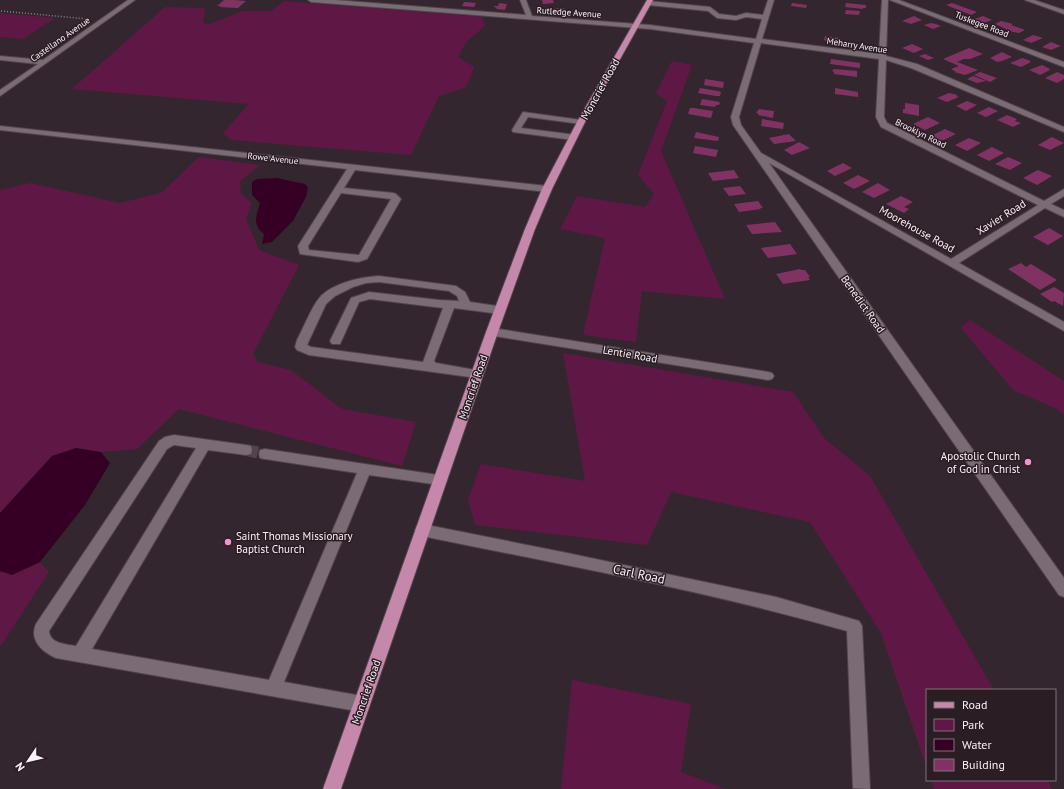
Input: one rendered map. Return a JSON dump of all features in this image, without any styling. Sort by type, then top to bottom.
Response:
[{"type":"main road","name":"Moncrief Road","points":[[332,789],[492,332],[547,189],[581,122],[649,2]]},
{"type":"street","name":"Castellano Avenue","points":[[0,94],[132,0]]},
{"type":"street","name":"Rutledge Avenue","points":[[311,0],[635,26]]},
{"type":"street","points":[[394,7],[400,0]]},
{"type":"street","points":[[523,0],[530,18]]},
{"type":"street","name":"Benedict Road","points":[[771,0],[735,121],[1064,590]]},
{"type":"street","name":"Brooklyn Road","points":[[885,0],[880,117],[884,125],[1064,214]]},
{"type":"street","name":"Tuskegee Road","points":[[894,0],[1064,65]]},
{"type":"street","points":[[1028,0],[1064,12]]},
{"type":"street","points":[[649,2],[710,9],[717,16],[736,18],[746,15],[766,17]]},
{"type":"street","name":"Meharry Avenue","points":[[635,26],[882,57],[914,66],[1064,130]]},
{"type":"street","points":[[0,58],[44,62]]},
{"type":"street","points":[[573,137],[516,130],[526,114],[581,122]]},
{"type":"street","name":"Rowe Avenue","points":[[0,128],[547,189]]},
{"type":"street","name":"Moorehouse Road","points":[[757,153],[1064,327]]},
{"type":"street","points":[[338,190],[393,196],[396,199],[363,257],[358,259],[304,252],[302,246],[338,190],[353,167]]},
{"type":"street","name":"Xavier Road","points":[[952,263],[1064,192]]},
{"type":"street","points":[[466,305],[461,294],[452,288],[379,279],[365,280],[349,285],[331,294],[322,302],[303,340],[302,347],[309,351],[477,374]]},
{"type":"street","points":[[336,341],[355,300],[370,295],[500,310]]},
{"type":"street","points":[[432,367],[428,361],[450,304]]},
{"type":"street","name":"Lentie Road","points":[[492,332],[768,376]]},
{"type":"street","points":[[246,450],[174,440],[163,444],[41,629],[41,636],[45,644],[56,650],[362,704]]},
{"type":"street","points":[[80,654],[205,444]]},
{"type":"street","points":[[265,454],[440,480]]},
{"type":"street","points":[[274,688],[365,470]]},
{"type":"street","name":"Carl Road","points":[[422,530],[575,560],[776,604],[854,626],[862,788]]},
{"type":"path","points":[[1,11],[103,20]]},
{"type":"green space","points":[[284,1],[482,17],[485,26],[466,42],[458,57],[474,67],[466,87],[439,96],[411,155],[231,140],[223,133],[249,104],[72,89],[165,7],[205,8],[203,23],[210,24],[242,11],[271,11]]},
{"type":"green space","points":[[0,13],[55,18],[23,39],[0,37]]},
{"type":"green space","points":[[672,61],[692,65],[661,151],[725,299],[642,291],[636,342],[583,335],[605,238],[560,229],[577,196],[645,207],[654,194],[638,175],[667,101],[656,93]]},
{"type":"green space","points":[[199,157],[260,165],[240,181],[241,194],[252,203],[246,219],[259,250],[299,265],[253,354],[258,362],[291,370],[342,409],[416,422],[402,466],[179,409],[137,449],[101,452],[76,448],[52,456],[0,513],[0,190],[30,183],[120,203],[161,193]]},
{"type":"green space","points":[[970,320],[1064,381],[1064,414],[1057,409],[1013,390],[961,328]]},
{"type":"green space","points":[[563,353],[793,392],[824,438],[870,476],[993,689],[926,689],[926,766],[881,633],[810,522],[671,492],[647,545],[475,525],[468,500],[481,464],[585,481]]},
{"type":"green space","points":[[40,562],[49,572],[0,647],[0,571],[12,575]]},
{"type":"green space","points":[[572,680],[691,704],[681,772],[726,789],[561,789]]},
{"type":"green space","points":[[931,781],[1048,781],[1052,789],[934,789]]},
{"type":"water","points":[[277,178],[305,184],[308,187],[306,197],[293,221],[272,242],[262,244],[264,234],[256,223],[260,203],[252,195],[252,182],[257,179]]},
{"type":"water","points":[[76,448],[101,452],[110,463],[85,505],[40,562],[12,575],[0,571],[0,513],[52,456]]},
{"type":"building","points":[[224,0],[246,1],[238,8],[217,6]]},
{"type":"building","points":[[542,0],[553,0],[554,3],[543,4]]},
{"type":"building","points":[[464,2],[476,3],[474,7],[462,6]]},
{"type":"building","points":[[499,3],[507,4],[505,10],[496,9],[497,8],[494,7],[498,6]]},
{"type":"building","points":[[792,3],[807,5],[806,8],[791,6]]},
{"type":"building","points":[[846,3],[866,5],[866,8],[845,7]]},
{"type":"building","points":[[952,3],[977,12],[971,15],[946,5]]},
{"type":"building","points":[[564,8],[566,13],[547,14],[546,11],[547,9]]},
{"type":"building","points":[[846,10],[860,11],[859,15],[845,14]]},
{"type":"building","points":[[914,16],[922,20],[911,24],[902,21]]},
{"type":"building","points":[[983,16],[992,20],[981,24],[972,20]]},
{"type":"building","points":[[1001,21],[1013,24],[1011,25],[1025,30],[1019,33],[1013,32],[995,24]]},
{"type":"building","points":[[931,23],[941,26],[933,29],[924,25]]},
{"type":"building","points":[[1033,35],[1043,38],[1031,43],[1023,40]]},
{"type":"building","points":[[825,36],[840,38],[839,42],[828,42],[824,40]]},
{"type":"building","points":[[1051,42],[1061,46],[1051,50],[1042,47]]},
{"type":"building","points":[[912,44],[923,49],[914,53],[902,48]]},
{"type":"building","points":[[969,48],[983,54],[957,62],[978,70],[965,75],[954,72],[956,72],[951,69],[959,66],[943,59]]},
{"type":"building","points":[[1002,52],[1012,57],[997,62],[990,58]]},
{"type":"building","points":[[925,54],[934,58],[928,60],[919,56]]},
{"type":"building","points":[[1022,58],[1031,62],[1021,67],[1010,63]]},
{"type":"building","points":[[831,59],[860,63],[860,68],[830,64]]},
{"type":"building","points":[[1042,65],[1050,70],[1040,75],[1029,70]]},
{"type":"building","points":[[834,69],[857,71],[857,77],[834,74],[832,71]]},
{"type":"building","points":[[980,72],[997,78],[990,82],[974,75]]},
{"type":"building","points":[[1057,72],[1064,75],[1064,79],[1057,83],[1045,78]]},
{"type":"building","points":[[973,76],[986,81],[977,83],[967,79]]},
{"type":"building","points":[[705,79],[724,82],[723,88],[704,85]]},
{"type":"building","points":[[700,88],[721,92],[720,96],[698,93]]},
{"type":"building","points":[[835,88],[858,92],[858,97],[835,94]]},
{"type":"building","points":[[949,93],[958,95],[956,96],[959,97],[947,102],[937,98]]},
{"type":"building","points":[[702,99],[720,102],[719,105],[716,105],[715,107],[700,105]]},
{"type":"building","points":[[967,101],[977,105],[966,111],[956,106]]},
{"type":"building","points":[[905,103],[919,105],[919,116],[903,113]]},
{"type":"building","points":[[989,107],[998,111],[986,117],[977,113]]},
{"type":"building","points":[[690,108],[713,111],[711,118],[688,114]]},
{"type":"building","points":[[759,109],[774,111],[773,118],[758,115],[758,113],[756,113]]},
{"type":"building","points":[[1007,115],[1017,119],[1015,121],[1021,123],[1013,127],[997,120]]},
{"type":"building","points":[[928,117],[940,123],[925,130],[913,124]]},
{"type":"building","points":[[762,119],[784,123],[783,129],[761,126]]},
{"type":"building","points":[[945,129],[956,134],[944,140],[931,136]]},
{"type":"building","points":[[696,132],[719,137],[718,141],[694,138]]},
{"type":"building","points":[[789,134],[796,141],[774,144],[769,138]]},
{"type":"building","points":[[1052,137],[1064,143],[1050,150],[1038,145]]},
{"type":"building","points":[[969,138],[981,143],[967,151],[955,145]]},
{"type":"building","points":[[799,142],[810,148],[792,155],[784,150]]},
{"type":"building","points":[[695,146],[718,150],[716,157],[693,153]]},
{"type":"building","points":[[992,147],[1004,153],[989,161],[977,155]]},
{"type":"building","points":[[1008,157],[1022,163],[1010,170],[995,164]]},
{"type":"building","points":[[843,163],[852,168],[835,176],[827,171]]},
{"type":"building","points":[[734,170],[739,178],[713,181],[708,173]]},
{"type":"building","points":[[1038,170],[1052,176],[1037,185],[1023,178]]},
{"type":"building","points":[[858,175],[870,181],[854,189],[843,183]]},
{"type":"building","points":[[878,183],[890,190],[874,198],[862,192]]},
{"type":"building","points":[[740,186],[746,194],[729,196],[723,188]]},
{"type":"building","points":[[901,196],[913,202],[904,207],[909,209],[904,213],[886,204]]},
{"type":"building","points":[[758,201],[763,208],[739,212],[734,204]]},
{"type":"building","points":[[775,222],[782,232],[752,234],[746,225]]},
{"type":"building","points":[[1049,228],[1063,236],[1048,245],[1033,237]]},
{"type":"building","points":[[790,244],[797,254],[768,258],[761,248]]},
{"type":"building","points":[[1021,263],[1026,267],[1031,264],[1057,280],[1040,290],[1008,269]]},
{"type":"building","points":[[800,269],[805,270],[810,277],[808,277],[810,280],[783,284],[776,274]]},
{"type":"building","points":[[1054,287],[1064,293],[1063,306],[1054,301],[1052,302],[1040,294]]},
{"type":"tunnel","points":[[246,450],[265,454]]},
{"type":"place","name":"Apostolic Church of God in Christ","points":[[1028,462]]},
{"type":"place","name":"Saint Thomas Missionary Baptist Church","points":[[228,542]]}]
